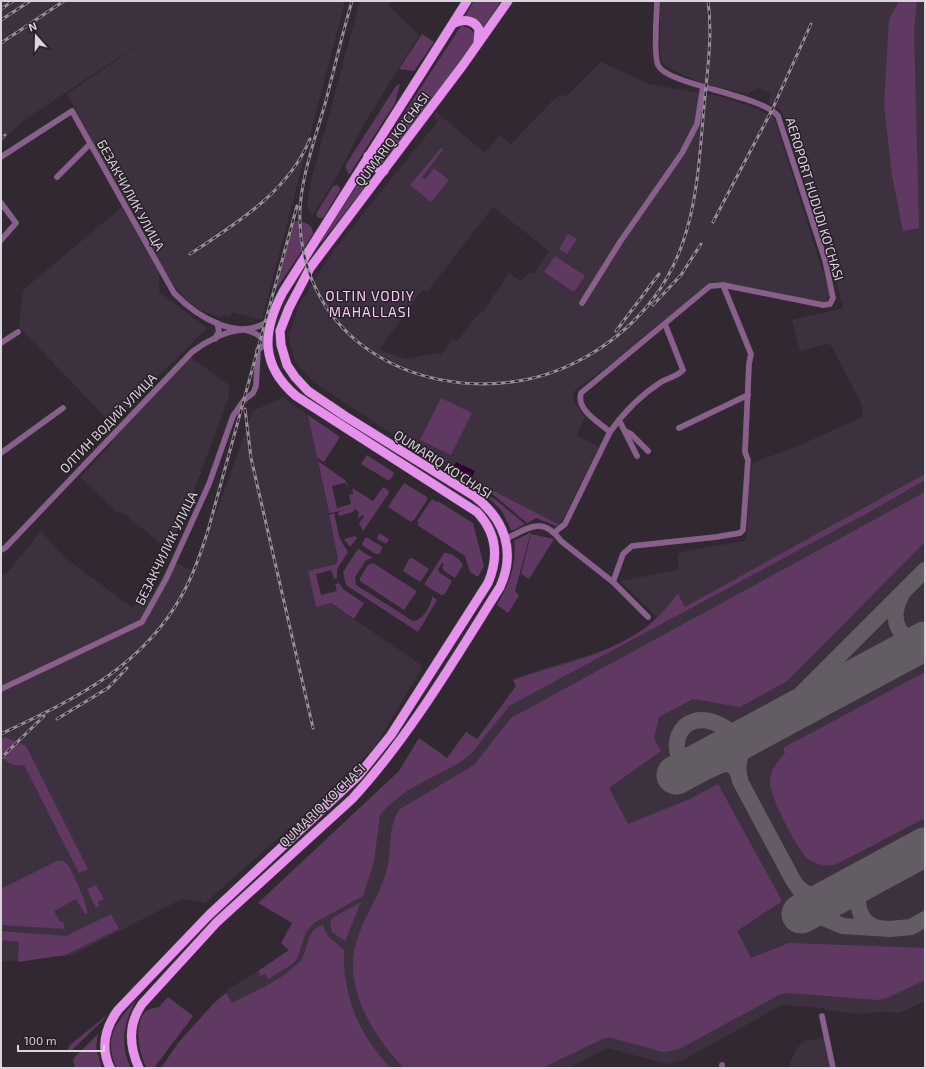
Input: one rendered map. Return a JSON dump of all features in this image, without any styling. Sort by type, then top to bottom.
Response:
[{"type":"main road","name":"QUMARIQ KO'CHASI","points":[[110,1068],[105,1054],[105,1040],[109,1026],[118,1010],[202,922],[358,776],[391,736],[488,583],[494,568],[495,546],[487,525],[477,512],[291,392],[274,369],[268,355],[267,343],[272,318],[283,292],[467,1]]},
{"type":"main road","name":"QUMARIQ KO'CHASI","points":[[139,1068],[134,1055],[131,1038],[132,1024],[137,1012],[153,991],[210,930],[245,896],[352,799],[368,781],[401,740],[503,581],[507,563],[506,539],[497,519],[482,502],[308,391],[295,377],[287,365],[281,345],[282,325],[298,290],[321,253],[384,171],[508,1]]},
{"type":"main road","points":[[454,23],[467,20],[475,24],[480,32],[478,44]]},
{"type":"main road","points":[[368,156],[371,166],[384,171]]},
{"type":"main road","points":[[312,247],[321,253]]},
{"type":"main road","points":[[410,468],[415,460]]},
{"type":"main road","points":[[441,659],[450,665]]},
{"type":"main road","points":[[237,889],[245,896]]},
{"type":"street","name":"AEROPORT HUDUDI KO'CHASI","points":[[610,432],[582,407],[580,401],[581,393],[710,286],[723,285],[818,305],[829,304],[833,299],[825,260],[778,116],[770,109],[757,103],[703,87],[664,72],[658,66],[657,1]]},
{"type":"street","points":[[582,303],[620,242],[682,153],[697,124],[703,87]]},
{"type":"street","name":"БЕЗАКЧИЛИК УЛИЦА","points":[[1,157],[72,111],[170,288],[192,310],[216,323],[244,330]]},
{"type":"street","points":[[57,177],[90,144]]},
{"type":"street","points":[[1,203],[16,223],[1,240]]},
{"type":"street","points":[[613,582],[623,554],[632,546],[716,537],[740,533],[743,530],[748,460],[745,452],[751,352],[723,285]]},
{"type":"street","name":"ОЛТИН ВОДИЙ УЛИЦА","points":[[1,550],[10,543],[186,358],[199,347],[215,339],[260,326],[272,318]]},
{"type":"street","points":[[215,339],[219,331],[216,323]]},
{"type":"street","points":[[555,532],[565,524],[610,432],[618,420],[635,402],[683,370],[665,324]]},
{"type":"street","points":[[244,330],[256,334],[267,343]]},
{"type":"street","points":[[1,343],[18,332]]},
{"type":"street","name":"БЕЗАКЧИЛИК УЛИЦА","points":[[1,689],[142,622],[166,579],[203,497],[233,416],[244,400],[253,393],[256,386],[258,350],[267,343]]},
{"type":"street","points":[[679,428],[748,395]]},
{"type":"street","points":[[1,454],[63,408]]},
{"type":"street","points":[[618,420],[637,456]]},
{"type":"street","points":[[625,431],[631,434],[648,451]]},
{"type":"street","points":[[506,539],[530,527],[542,525],[555,532],[561,541],[613,582],[648,616]]},
{"type":"street","points":[[822,1016],[833,1068]]},
{"type":"shaded area","points":[[1,1],[345,1],[262,320],[232,312],[230,317],[223,315],[222,318],[200,310],[184,298],[167,276],[145,238],[149,236],[144,225],[120,193],[67,94],[162,29],[27,118],[1,141]]},
{"type":"shaded area","points":[[360,1],[392,1],[388,5],[419,35],[364,124],[343,165],[312,217],[307,206],[311,181]]},
{"type":"shaded area","points":[[474,1],[501,1],[483,28],[470,17],[465,16]]},
{"type":"shaded area","points":[[660,1],[925,1],[925,1001],[899,1013],[884,1012],[856,1014],[826,1010],[824,1008],[782,1005],[683,1060],[667,1064],[607,1048],[568,1068],[161,1068],[178,1043],[214,1003],[228,991],[228,989],[275,961],[289,950],[281,943],[288,932],[335,833],[399,771],[419,738],[447,758],[466,732],[477,739],[516,686],[513,680],[542,669],[604,651],[646,628],[657,617],[620,581],[678,570],[678,554],[685,551],[745,541],[747,533],[749,487],[752,465],[757,461],[796,447],[862,417],[863,408],[861,403],[831,345],[825,344],[800,351],[792,320],[843,308],[829,254],[782,112],[776,106],[768,103],[771,94],[758,88],[748,94],[701,83],[663,64],[660,56]]},
{"type":"shaded area","points":[[899,1],[917,1],[914,29],[919,228],[903,231],[892,175],[884,106],[889,19]]},
{"type":"shaded area","points":[[461,26],[467,27],[471,30],[474,34],[475,40],[386,163],[383,165],[377,164],[375,162],[376,156]]},
{"type":"shaded area","points":[[422,34],[434,42],[414,71],[399,69]]},
{"type":"shaded area","points":[[601,62],[649,84],[718,96],[753,107],[774,117],[830,295],[827,301],[822,302],[714,281],[612,363],[575,390],[573,398],[585,417],[577,435],[599,447],[560,525],[443,465],[403,441],[319,386],[301,369],[295,360],[290,345],[289,335],[300,303],[334,250],[438,121],[433,116],[436,112],[485,153],[500,135],[511,144],[551,102],[561,95],[567,96]],"holes":[[[493,207],[549,251],[534,274],[530,272],[521,281],[509,273],[483,312],[481,311],[457,341],[453,339],[441,355],[437,353],[406,359],[379,350],[423,289],[427,292]]]},
{"type":"shaded area","points":[[400,84],[395,103],[349,175],[345,166],[396,86]]},
{"type":"shaded area","points":[[441,148],[443,150],[422,177],[425,180],[434,168],[449,180],[431,202],[410,185]]},
{"type":"shaded area","points":[[365,173],[372,178],[321,243],[320,242]]},
{"type":"shaded area","points":[[337,185],[340,190],[323,218],[318,218],[316,214],[333,186]]},
{"type":"shaded area","points":[[122,207],[159,273],[159,292],[207,328],[111,423],[19,327],[23,290]]},
{"type":"shaded area","points":[[293,221],[306,223],[313,230],[313,234],[273,294]]},
{"type":"shaded area","points":[[568,234],[577,239],[567,254],[559,249]]},
{"type":"shaded area","points":[[555,256],[585,276],[574,292],[544,272]]},
{"type":"shaded area","points":[[190,357],[229,385],[229,396],[185,515],[168,549],[123,513],[118,513],[81,477],[111,444],[116,435]]},
{"type":"shaded area","points":[[283,397],[308,415],[338,559],[336,564],[308,571],[316,606],[330,603],[423,666],[375,747],[319,802],[205,903],[182,899],[72,955],[1,962],[1,576],[8,572],[41,531],[64,557],[133,608],[143,592],[152,596],[171,561],[195,571],[253,411]]},
{"type":"shaded area","points":[[441,398],[472,413],[451,455],[420,440]]},
{"type":"shaded area","points":[[308,415],[340,437],[324,462],[317,458]]},
{"type":"shaded area","points":[[367,455],[393,472],[394,474],[389,481],[361,464]]},
{"type":"shaded area","points":[[318,461],[346,481],[348,488],[345,483],[332,486],[337,508],[351,504],[349,495],[353,494],[352,488],[373,501],[383,487],[388,490],[389,493],[363,531],[359,523],[364,517],[362,515],[358,519],[359,512],[355,509],[353,512],[339,516],[338,512],[346,510],[329,513]]},
{"type":"shaded area","points":[[456,462],[475,471],[472,477],[453,468]]},
{"type":"shaded area","points":[[925,474],[925,480],[873,510],[509,706],[471,754],[459,763],[408,790],[388,806],[380,815],[374,862],[363,896],[314,923],[306,932],[297,959],[291,965],[268,979],[266,974],[261,976],[258,971],[289,950],[281,943],[292,923],[258,903],[399,771],[419,738],[447,758],[466,732],[477,739],[516,686],[513,680],[584,658],[618,644],[649,625],[661,614],[678,594],[685,607]]},
{"type":"shaded area","points":[[404,483],[427,497],[427,500],[414,520],[411,522],[388,507]]},
{"type":"shaded area","points":[[490,489],[560,525],[556,526],[536,518],[527,523],[489,491]]},
{"type":"shaded area","points":[[925,492],[925,542],[787,681],[740,707],[693,699],[659,717],[654,738],[661,751],[609,788],[628,824],[690,799],[718,784],[782,901],[737,931],[751,958],[789,943],[925,948],[925,980],[887,998],[878,1000],[788,993],[779,995],[676,1050],[663,1052],[612,1038],[605,1038],[542,1068],[404,1068],[382,1042],[364,1011],[354,977],[353,960],[359,934],[386,873],[391,832],[400,809],[474,765],[511,718]]},
{"type":"shaded area","points":[[486,495],[496,500],[525,524],[511,530],[502,511]]},
{"type":"shaded area","points":[[432,499],[437,502],[438,501],[473,523],[484,566],[478,577],[470,572],[465,556],[417,525],[419,523],[417,521]]},
{"type":"shaded area","points":[[334,513],[340,539],[348,552],[337,569],[337,578],[334,579],[331,570],[316,574],[321,595],[337,591],[335,584],[339,583],[344,590],[364,603],[354,619],[331,603],[316,607],[308,571],[336,564],[338,559],[329,515]]},
{"type":"shaded area","points":[[531,532],[515,591],[519,596],[508,613],[497,605],[511,574],[515,550],[514,541]]},
{"type":"shaded area","points":[[379,533],[389,539],[386,544],[377,539]]},
{"type":"shaded area","points":[[531,534],[554,539],[529,579],[521,574]]},
{"type":"shaded area","points":[[355,536],[357,538],[350,547],[344,539]]},
{"type":"shaded area","points":[[366,537],[383,547],[379,554],[376,554],[363,546],[362,543]]},
{"type":"shaded area","points":[[358,549],[373,558],[366,560],[355,577],[356,585],[413,621],[420,618],[426,612],[432,600],[432,596],[437,600],[418,632],[346,585],[343,572]]},
{"type":"shaded area","points":[[444,553],[455,556],[463,565],[455,578],[444,571],[442,567],[444,564],[442,563],[438,569],[439,572],[452,581],[445,594],[441,595],[425,585],[425,583]]},
{"type":"shaded area","points":[[412,558],[429,569],[420,582],[403,571],[409,559]]},
{"type":"shaded area","points":[[373,563],[417,591],[404,610],[360,581],[360,578],[368,565]]},
{"type":"shaded area","points":[[925,672],[925,818],[837,864],[822,865],[808,859],[803,854],[785,822],[771,789],[771,774],[785,753],[783,748]]},
{"type":"shaded area","points":[[5,737],[26,746],[88,869],[79,873],[24,765],[17,766],[11,764],[1,756],[1,739]]},
{"type":"shaded area","points":[[62,860],[69,866],[76,879],[87,909],[87,913],[85,914],[76,899],[54,911],[60,922],[63,921],[65,929],[1,925],[1,889],[57,861]]},
{"type":"shaded area","points":[[96,885],[104,899],[98,902],[100,906],[96,908],[87,889]]},
{"type":"shaded area","points":[[361,902],[345,941],[332,932],[330,922],[334,917]]},
{"type":"shaded area","points":[[111,914],[119,929],[65,955],[18,962],[19,942],[1,940],[1,931],[66,936]]},
{"type":"shaded area","points":[[323,925],[328,936],[344,950],[346,982],[355,1014],[370,1042],[391,1068],[161,1068],[178,1043],[214,1003],[226,993],[232,1003],[286,973],[301,960],[304,956],[311,935],[318,927]]},
{"type":"shaded area","points":[[168,997],[193,1016],[154,1068],[147,1068],[139,1046],[138,1037],[140,1020],[144,1013],[150,1009],[159,1007]]},
{"type":"shaded area","points":[[137,999],[126,1024],[124,1042],[127,1059],[131,1068],[117,1068],[111,1048],[111,1039],[114,1030],[123,1015]]},
{"type":"shaded area","points":[[106,1016],[69,1053],[68,1050],[70,1045]]},
{"type":"shaded area","points":[[98,1034],[96,1048],[102,1068],[75,1068],[73,1059]]},
{"type":"shaded area","points":[[824,1037],[830,1068],[788,1068],[796,1049],[805,1041]]},
{"type":"taxiway","points":[[772,723],[925,570]]},
{"type":"taxiway","points":[[901,596],[897,604],[896,612],[898,627],[902,633],[908,637],[915,639],[925,638]]},
{"type":"taxiway","points":[[740,756],[740,746],[735,736],[724,727],[708,721],[694,721],[685,726],[679,735],[677,746],[679,756],[685,765],[696,771],[702,772],[722,765],[730,764],[736,769],[740,779]]},
{"type":"taxiway","points":[[761,729],[749,740],[742,752],[739,766],[740,781],[793,880],[812,908],[821,917],[843,926],[890,929],[911,927],[925,919]]},
{"type":"taxiway","points":[[876,874],[866,880],[863,884],[859,892],[858,906],[863,918],[872,926],[879,928]]},
{"type":"taxiway","points":[[798,887],[808,894],[819,897],[831,896],[843,892]]},
{"type":"runway","points":[[676,775],[925,641]]},
{"type":"runway","points":[[801,914],[925,847]]},
{"type":"railway","points":[[1,9],[13,1]]},
{"type":"railway","points":[[1,20],[30,1]]},
{"type":"railway","points":[[1,43],[64,1]]},
{"type":"railway","points":[[352,1],[304,178],[300,208],[300,222],[306,263],[321,298],[343,328],[371,351],[403,369],[440,380],[478,384],[518,381],[537,377],[557,371],[593,353],[626,328],[640,314],[653,299],[667,277],[678,255],[686,231],[697,182],[709,54],[710,27],[708,1]]},
{"type":"railway","points":[[713,222],[772,110],[811,24]]},
{"type":"railway","points":[[1,139],[5,135]]},
{"type":"railway","points":[[190,254],[243,218],[275,191],[289,175],[310,139]]},
{"type":"railway","points":[[1,734],[54,708],[104,679],[147,643],[165,621],[182,595],[204,544],[297,206]]},
{"type":"railway","points":[[653,305],[681,275],[701,244]]},
{"type":"railway","points":[[616,331],[659,274]]},
{"type":"railway","points":[[245,409],[251,458],[313,728]]},
{"type":"railway","points":[[57,719],[108,688],[127,668]]},
{"type":"railway","points":[[1,758],[44,716]]},
{"type":"district","name":"OLTIN VODIY MAHALLASI","points":[[370,304]]}]
